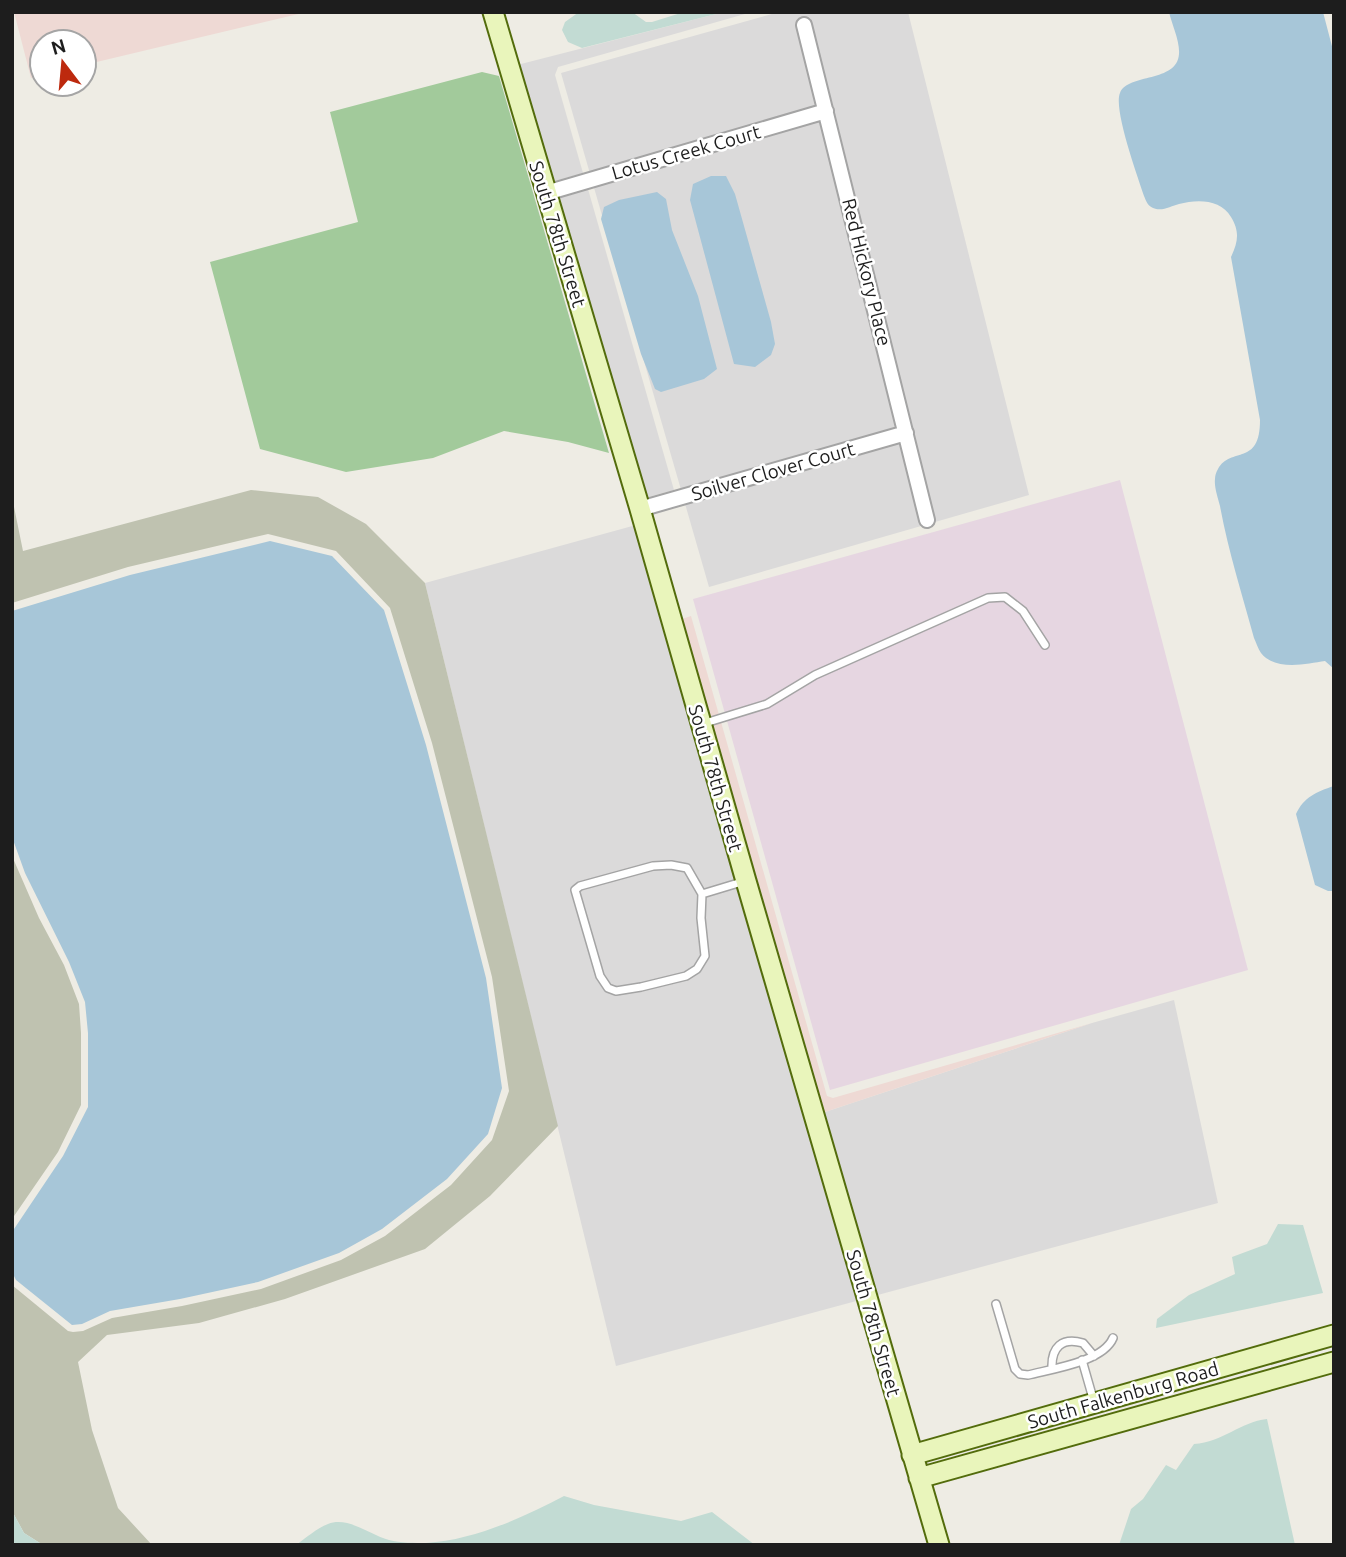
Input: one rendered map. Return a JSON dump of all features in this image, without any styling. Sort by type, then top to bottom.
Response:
[{"type":"street","name":"South 78th Street","points":[[493,12],[640,509],[939,1545]]},
{"type":"street","name":"Red Hickory Place","points":[[804,25],[928,520]]},
{"type":"street","name":"Lotus Creek Court","points":[[546,193],[826,111]]},
{"type":"street","name":"Soilver Clover Court","points":[[640,509],[906,433]]},
{"type":"street","name":"South Falkenburg Road","points":[[912,1455],[1334,1335]]},
{"type":"street","name":"South Falkenburg Road","points":[[919,1478],[1334,1362]]},
{"type":"lane","points":[[701,724],[767,704],[815,675],[988,598],[1005,597],[1023,611],[1045,645]]},
{"type":"lane","points":[[671,865],[687,868],[702,894],[705,956],[697,969],[641,987],[616,990],[608,988],[600,976],[575,890],[580,886],[653,866],[671,865]]},
{"type":"lane","points":[[702,894],[746,881]]},
{"type":"lane","points":[[996,1304],[1015,1369],[1020,1374],[1028,1375],[1094,1356],[1110,1345],[1113,1338]]},
{"type":"lane","points":[[1052,1368],[1053,1352],[1057,1345],[1065,1341],[1083,1343],[1094,1356]]},
{"type":"lane","points":[[1082,1360],[1094,1403]]},
{"type":"shaded area","points":[[14,12],[307,12],[98,62],[98,28],[28,28],[28,66]]},
{"type":"shaded area","points":[[579,12],[632,12],[646,22],[652,22],[684,12],[724,12],[582,48],[568,42],[562,30],[565,22]]},
{"type":"shaded area","points":[[724,12],[752,12],[558,67],[555,75],[583,173],[551,182],[517,65]]},
{"type":"shaded area","points":[[779,12],[908,12],[1029,495],[709,587],[561,73]]},
{"type":"shaded area","points":[[1169,12],[1323,12],[1334,54],[1334,669],[1325,661],[1300,665],[1282,664],[1267,659],[1261,653],[1240,588],[1216,492],[1217,470],[1230,458],[1250,450],[1259,435],[1260,420],[1231,257],[1237,237],[1236,227],[1227,211],[1208,202],[1186,202],[1160,209],[1150,206],[1144,196],[1123,128],[1120,93],[1132,83],[1170,70],[1176,63],[1178,44]]},
{"type":"shaded area","points":[[711,176],[726,176],[735,194],[771,322],[775,344],[771,355],[755,367],[734,364],[690,200],[693,184]]},
{"type":"shaded area","points":[[588,189],[674,490],[645,498],[556,199]]},
{"type":"shaded area","points":[[657,192],[666,199],[672,230],[698,296],[717,369],[704,379],[661,392],[655,389],[641,354],[601,219],[604,207],[619,200]]},
{"type":"shaded area","points":[[1120,480],[1248,970],[830,1090],[693,599]]},
{"type":"shaded area","points":[[251,490],[318,497],[366,524],[425,583],[558,1126],[490,1196],[425,1249],[285,1299],[199,1323],[107,1335],[78,1362],[92,1430],[118,1508],[152,1545],[43,1545],[24,1533],[12,1511],[12,1285],[68,1331],[73,1332],[83,1331],[112,1318],[261,1289],[341,1260],[385,1236],[451,1185],[492,1140],[509,1091],[492,977],[432,743],[390,608],[336,551],[268,534],[128,567],[12,603],[12,497],[23,551]]},
{"type":"shaded area","points":[[636,525],[860,1300],[616,1366],[425,583]]},
{"type":"shaded area","points":[[270,541],[332,556],[384,610],[426,745],[486,978],[502,1088],[488,1134],[447,1179],[382,1229],[339,1253],[258,1282],[110,1311],[82,1324],[72,1325],[16,1280],[12,1272],[12,1232],[63,1156],[88,1107],[88,1033],[85,1002],[69,962],[25,873],[12,837],[12,611],[130,575]]},
{"type":"shaded area","points":[[691,616],[827,1096],[833,1098],[1092,1023],[822,1113],[679,620]]},
{"type":"shaded area","points":[[1334,786],[1334,891],[1328,891],[1315,885],[1296,814],[1311,796]]},
{"type":"shaded area","points":[[12,856],[39,918],[64,965],[79,1004],[81,1105],[58,1152],[12,1219]]},
{"type":"shaded area","points":[[1174,1000],[1218,1203],[874,1296],[822,1113],[1092,1023]]},
{"type":"shaded area","points":[[1278,1224],[1303,1225],[1323,1293],[1156,1328],[1157,1319],[1189,1295],[1235,1274],[1232,1257],[1267,1244]]},
{"type":"shaded area","points":[[1267,1419],[1295,1545],[1119,1545],[1131,1509],[1143,1499],[1166,1465],[1176,1470],[1194,1444],[1214,1440],[1248,1424]]},
{"type":"shaded area","points":[[564,1496],[594,1505],[681,1521],[712,1512],[755,1545],[296,1545],[320,1528],[336,1522],[351,1524],[393,1541],[444,1541],[497,1527]]},
{"type":"shaded area","points":[[12,1511],[24,1533],[43,1545],[12,1545]]},
{"type":"green space","points":[[482,72],[499,76],[609,453],[568,442],[504,431],[433,458],[346,472],[260,449],[210,262],[358,222],[330,112]]}]
